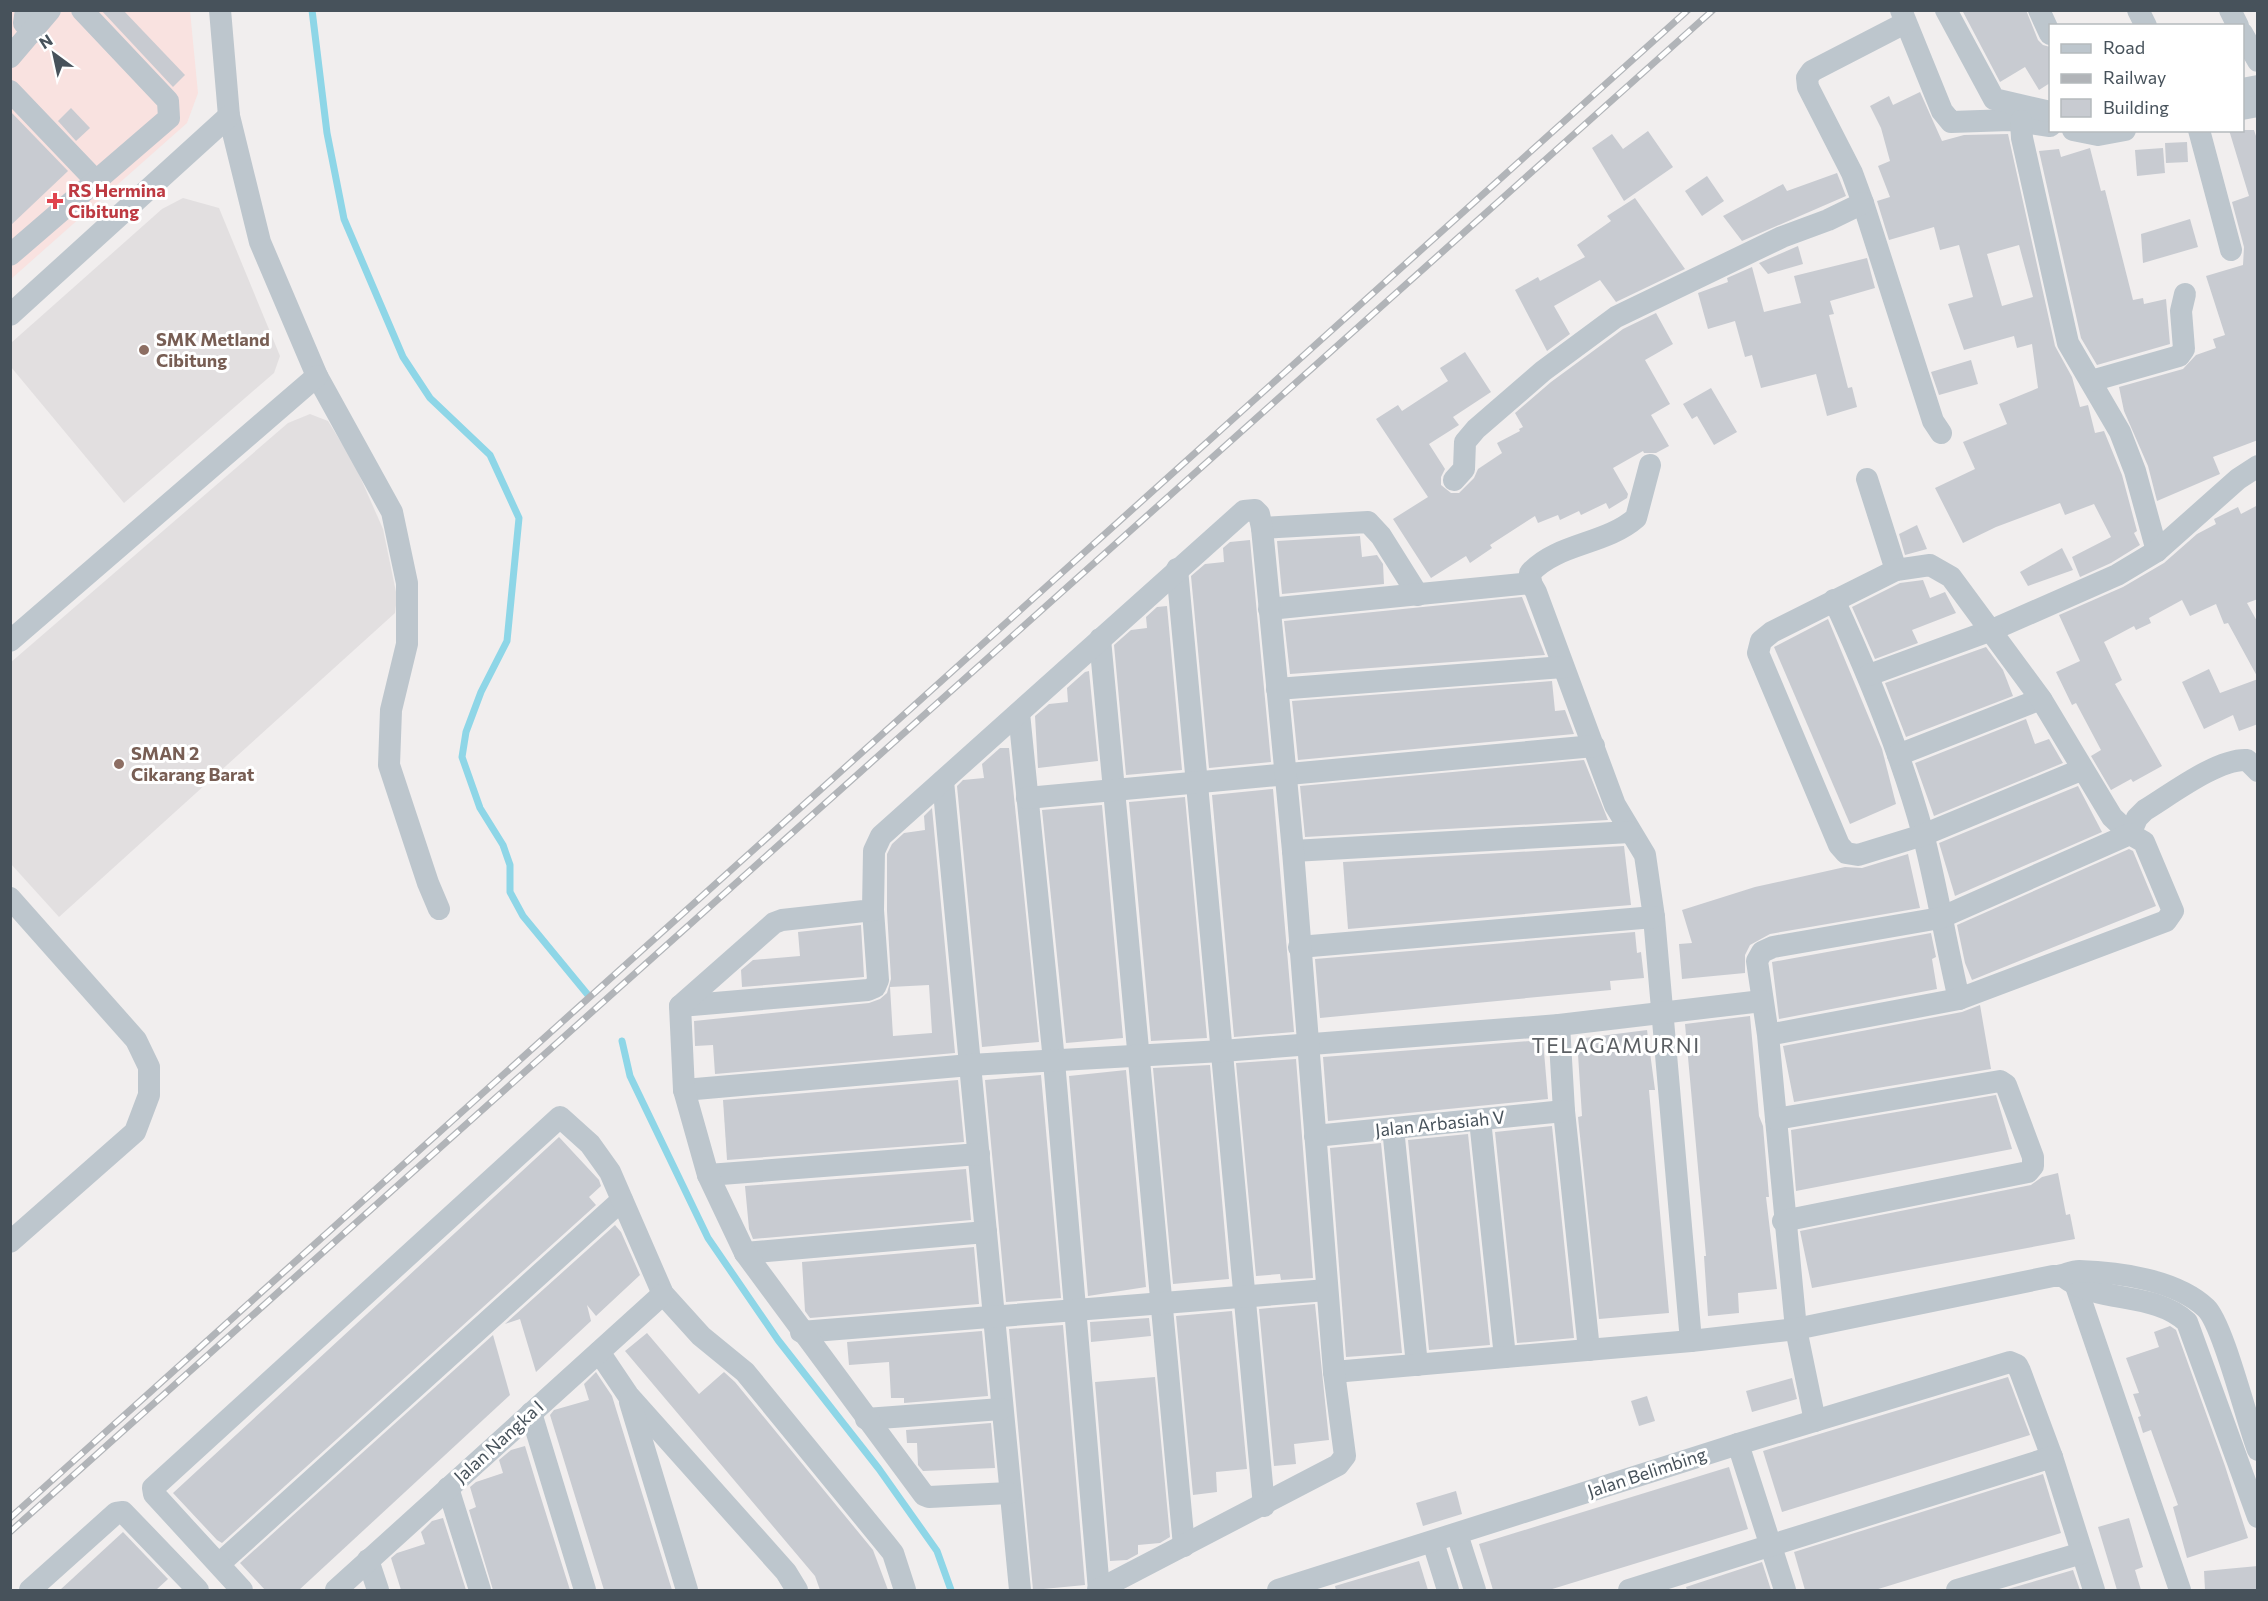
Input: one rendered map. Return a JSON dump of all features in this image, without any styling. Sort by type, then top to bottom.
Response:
[{"type":"street","points":[[26,10],[24,23],[32,33]]},
{"type":"street","points":[[10,57],[51,10]]},
{"type":"street","points":[[10,255],[169,118],[168,101],[82,10]]},
{"type":"street","points":[[220,10],[230,116],[260,242],[317,376],[392,512],[407,582],[407,644],[391,710],[388,765],[428,883],[440,909]]},
{"type":"street","points":[[1946,10],[1994,99],[2049,112]]},
{"type":"street","points":[[2039,10],[2049,32]]},
{"type":"street","points":[[2138,10],[2145,24]]},
{"type":"street","points":[[2230,10],[2237,24]]},
{"type":"street","points":[[1941,433],[1933,421],[1852,173],[1808,87],[1808,78],[1812,70],[1903,17],[1942,111],[1951,122],[2021,121],[2049,126]]},
{"type":"street","points":[[2244,36],[2258,61]]},
{"type":"street","points":[[10,91],[96,181]]},
{"type":"street","points":[[10,315],[230,116]]},
{"type":"street","points":[[2021,121],[2022,138],[2038,216],[2068,343],[2120,432],[2135,471],[2157,552]]},
{"type":"street","points":[[2083,132],[2098,135],[2114,132]]},
{"type":"street","points":[[2200,132],[2231,250]]},
{"type":"street","points":[[1454,480],[1464,469],[1465,442],[1476,429],[1543,371],[1617,317],[1782,237],[1828,220],[1863,203]]},
{"type":"street","points":[[2091,381],[2179,356],[2184,349],[2181,312],[2185,294]]},
{"type":"street","points":[[10,641],[317,376]]},
{"type":"street","points":[[1650,465],[1636,518],[1604,538],[1550,557],[1530,573],[1531,583],[1615,805],[1629,832],[1636,837],[1645,855],[1654,917],[1691,1341]]},
{"type":"street","points":[[1869,675],[1992,630],[2117,575],[2157,552],[2238,479],[2258,466]]},
{"type":"street","points":[[1867,479],[1896,570]]},
{"type":"street","points":[[680,1006],[868,990],[875,987],[878,980],[873,910],[876,843],[943,781],[1019,712],[1100,639],[1177,569],[1244,511],[1258,511],[1262,528],[1293,851],[1334,1372],[1345,1456],[1343,1461],[1264,1506],[1098,1590],[1054,1061],[1019,712]]},
{"type":"street","points":[[1262,528],[1368,522],[1381,536],[1418,595]]},
{"type":"street","points":[[1767,1035],[1959,999],[2171,918],[2173,911],[2144,842],[2130,834],[2112,817],[2042,699],[1951,577],[1930,565],[1896,570],[1772,632],[1761,641],[1758,653],[1839,845],[1846,853],[1858,855],[1923,835],[2083,769]]},
{"type":"street","points":[[1177,569],[1264,1506]]},
{"type":"street","points":[[1269,609],[1531,583]]},
{"type":"street","points":[[1834,600],[1869,675],[1898,755],[1923,835],[1959,999]]},
{"type":"street","points":[[1100,639],[1184,1546]]},
{"type":"street","points":[[1277,689],[1563,668]]},
{"type":"street","points":[[1898,755],[2042,699]]},
{"type":"street","points":[[1027,798],[1594,746]]},
{"type":"street","points":[[1815,1421],[1796,1329],[1783,1221],[1776,1119],[1757,961],[1762,952],[1773,946],[1940,918],[2130,834],[2137,818],[2145,810],[2222,765],[2247,760],[2258,771]]},
{"type":"street","points":[[943,781],[1020,1590]]},
{"type":"street","points":[[1293,851],[1629,832]]},
{"type":"street","points":[[10,898],[136,1040],[149,1066],[149,1095],[135,1132],[10,1242]]},
{"type":"street","points":[[680,1006],[774,923],[782,920],[873,910]]},
{"type":"street","points":[[1299,947],[1654,917]]},
{"type":"street","points":[[684,1090],[970,1065],[1222,1051],[1308,1042],[1559,1025],[1762,1001]]},
{"type":"street","points":[[680,1006],[684,1090],[708,1175],[745,1253],[801,1332],[926,1497],[1009,1493]]},
{"type":"street","points":[[1559,1025],[1564,1111],[1589,1350]]},
{"type":"street","points":[[1776,1119],[2000,1081],[2006,1085],[2033,1157],[2032,1166],[2028,1172],[1783,1221]]},
{"type":"street","name":"Jalan Arbasiah V","points":[[1315,1136],[1564,1111]]},
{"type":"street","points":[[242,1590],[154,1494],[153,1488],[555,1119],[565,1118],[590,1144],[610,1172],[663,1294],[701,1336],[745,1372],[878,1534],[893,1553],[905,1590]]},
{"type":"street","points":[[1480,1120],[1505,1357]]},
{"type":"street","points":[[1393,1128],[1417,1365]]},
{"type":"street","points":[[708,1175],[979,1154]]},
{"type":"street","points":[[219,1564],[622,1200]]},
{"type":"street","points":[[745,1253],[986,1232]]},
{"type":"street","points":[[1334,1372],[1691,1341],[1796,1329],[2053,1276],[2166,1297],[2184,1293],[2207,1308],[2248,1390],[2258,1450]]},
{"type":"street","points":[[2072,1278],[2180,1590]]},
{"type":"street","points":[[801,1332],[1328,1290]]},
{"type":"street","name":"Jalan Nangka I","points":[[336,1590],[663,1294]]},
{"type":"street","points":[[2166,1297],[2193,1331],[2258,1517]]},
{"type":"street","points":[[599,1352],[628,1395],[786,1572],[797,1590]]},
{"type":"street","name":"Jalan Belimbing","points":[[1278,1590],[1738,1444],[2010,1362],[2017,1365],[2052,1457]]},
{"type":"street","points":[[628,1395],[687,1590]]},
{"type":"street","points":[[866,1419],[1001,1409]]},
{"type":"street","points":[[531,1413],[585,1590]]},
{"type":"street","points":[[1738,1444],[1785,1590]]},
{"type":"street","points":[[1629,1590],[1680,1583],[1770,1545],[2052,1457],[2094,1590]]},
{"type":"street","points":[[448,1488],[480,1590]]},
{"type":"street","points":[[30,1590],[116,1513],[123,1512],[194,1589]]},
{"type":"street","points":[[1457,1534],[1475,1590]]},
{"type":"street","points":[[1433,1542],[1448,1590]]},
{"type":"street","points":[[1957,1590],[2082,1553]]},
{"type":"street","points":[[368,1560],[378,1590]]},
{"type":"shaded area","name":"RS Hermina Cibitung","points":[[11,11],[190,11],[198,93],[187,123],[11,279]]},
{"type":"shaded area","name":"SMK Metland Cibitung","points":[[183,198],[219,208],[280,356],[274,373],[124,503],[11,367],[11,343],[162,209]]},
{"type":"shaded area","name":"SMAN 2 Cikarang Barat","points":[[310,414],[328,421],[354,463],[383,529],[397,597],[395,613],[59,917],[11,864],[10,663],[288,423]]},
{"type":"building","points":[[101,10],[123,10],[185,75],[173,87]]},
{"type":"building","points":[[1962,10],[2026,10],[2038,40],[2049,47],[2049,84],[2039,90],[2025,67],[2000,82]]},
{"type":"building","points":[[1920,92],[1942,141],[1964,135],[2008,134],[2055,346],[2072,377],[2080,407],[2088,405],[2095,433],[2104,431],[2122,475],[2137,531],[2134,533],[2140,545],[2111,563],[2080,577],[2072,557],[2111,537],[2094,504],[2065,515],[2060,503],[1996,527],[1963,543],[1935,488],[1975,469],[1963,442],[2007,424],[1999,404],[2038,388],[2032,344],[2017,348],[2014,336],[1964,350],[1948,304],[1973,297],[1959,245],[1940,250],[1934,227],[1889,240],[1877,201],[1890,197],[1878,166],[1890,161],[1881,128],[1870,106],[1889,96],[1893,105]],"holes":[[[2019,245],[2033,297],[2002,306],[1987,254]]]},
{"type":"building","points":[[71,108],[90,128],[76,141],[58,121]]},
{"type":"building","points":[[10,111],[68,171],[10,226]]},
{"type":"building","points":[[2254,130],[2258,142],[2258,440],[2213,457],[2220,474],[2157,501],[2148,466],[2124,411],[2119,387],[2183,369],[2196,355],[2216,348],[2213,339],[2225,335],[2206,276],[2243,265],[2244,247],[2232,202],[2249,196],[2230,132]]},
{"type":"building","points":[[1648,131],[1673,167],[1624,201],[1592,148],[1612,134],[1623,149]]},
{"type":"building","points":[[2187,142],[2188,162],[2166,163],[2165,143]]},
{"type":"building","points":[[2090,148],[2101,191],[2105,190],[2133,300],[2143,298],[2144,304],[2166,299],[2170,344],[2097,365],[2081,338],[2039,151],[2059,149],[2061,157]]},
{"type":"building","points":[[2163,148],[2165,173],[2137,176],[2135,150]]},
{"type":"building","points":[[1837,173],[1846,196],[1742,241],[1723,216],[1783,184],[1787,191]]},
{"type":"building","points":[[1707,176],[1724,201],[1702,216],[1685,191]]},
{"type":"building","points":[[1635,198],[1685,269],[1616,302],[1600,280],[1554,306],[1570,334],[1547,351],[1515,290],[1538,277],[1540,281],[1585,257],[1577,245],[1611,221],[1607,216]]},
{"type":"building","points":[[2190,219],[2198,247],[2143,263],[2141,234]]},
{"type":"building","points":[[1798,246],[1803,264],[1768,274],[1759,263]]},
{"type":"building","points":[[1867,258],[1875,288],[1830,301],[1834,314],[1829,315],[1848,388],[1852,387],[1857,407],[1827,416],[1816,374],[1761,388],[1752,355],[1745,357],[1735,321],[1708,329],[1698,293],[1728,282],[1727,278],[1752,267],[1764,312],[1801,303],[1794,276]]},
{"type":"building","points":[[1656,313],[1673,344],[1645,360],[1670,404],[1651,415],[1669,446],[1656,453],[1644,453],[1643,451],[1613,468],[1628,494],[1627,498],[1609,509],[1606,503],[1581,515],[1579,511],[1560,520],[1558,515],[1538,523],[1535,516],[1490,545],[1492,548],[1470,563],[1466,556],[1431,578],[1393,519],[1428,497],[1376,419],[1398,405],[1402,411],[1448,381],[1440,368],[1465,352],[1491,392],[1453,417],[1459,425],[1429,444],[1445,469],[1441,477],[1441,485],[1451,493],[1459,493],[1474,478],[1478,469],[1502,453],[1497,443],[1520,431],[1519,429],[1523,427],[1515,413],[1551,382],[1623,329]]},
{"type":"building","points":[[1971,360],[1978,384],[1939,395],[1931,372]]},
{"type":"building","points":[[1711,388],[1737,432],[1714,445],[1697,416],[1692,419],[1683,404]]},
{"type":"building","points":[[2258,505],[2258,599],[2247,603],[2258,623],[2258,678],[2228,623],[2224,624],[2216,604],[2190,616],[2182,600],[2149,618],[2151,623],[2136,630],[2134,626],[2104,642],[2122,680],[2115,684],[2162,766],[2133,782],[2131,779],[2111,790],[2091,756],[2101,750],[2076,703],[2072,705],[2056,672],[2080,661],[2059,615],[2123,587],[2164,563],[2197,534],[2216,524],[2214,519],[2238,507],[2241,514]]},
{"type":"building","points":[[1917,525],[1927,549],[1905,555],[1899,534]]},
{"type":"building","points":[[1360,536],[1362,557],[1377,555],[1383,564],[1384,584],[1282,594],[1277,541]]},
{"type":"building","points":[[1250,540],[1271,762],[1209,768],[1191,576],[1205,564],[1224,562],[1223,548],[1230,542]]},
{"type":"building","points":[[2062,548],[2073,570],[2028,586],[2020,572]]},
{"type":"building","points":[[1923,580],[1930,598],[1945,592],[1956,613],[1912,630],[1918,643],[1875,659],[1852,607],[1900,583]]},
{"type":"building","points":[[1522,597],[1545,655],[1290,674],[1284,621]]},
{"type":"building","points":[[1167,606],[1182,770],[1126,775],[1114,645],[1131,630],[1147,628],[1146,617],[1157,607]]},
{"type":"building","points":[[1828,619],[1882,749],[1896,804],[1850,824],[1774,647]]},
{"type":"building","points":[[1986,647],[2003,670],[2013,696],[1906,737],[1885,683]]},
{"type":"building","points":[[2209,669],[2220,693],[2258,679],[2258,724],[2239,731],[2233,715],[2204,729],[2182,682]]},
{"type":"building","points":[[1089,671],[1098,761],[1038,768],[1035,716],[1049,704],[1068,702],[1067,688]]},
{"type":"building","points":[[1552,681],[1555,711],[1565,710],[1574,734],[1298,760],[1292,701]]},
{"type":"building","points":[[2026,719],[2035,744],[2049,739],[2063,763],[1934,816],[1915,763]]},
{"type":"building","points":[[1000,748],[1009,748],[1039,1042],[982,1047],[957,786],[963,780],[984,778],[982,764]]},
{"type":"building","points":[[1584,760],[1608,820],[1305,837],[1300,786]]},
{"type":"building","points":[[2078,786],[2102,832],[1955,896],[1939,843]]},
{"type":"building","points":[[1273,789],[1294,1032],[1234,1037],[1212,795]]},
{"type":"building","points":[[1185,797],[1207,1038],[1151,1041],[1129,802]]},
{"type":"building","points":[[1102,805],[1123,1038],[1066,1043],[1042,810]]},
{"type":"building","points":[[932,808],[955,1053],[715,1074],[713,1045],[695,1046],[694,1021],[869,1003],[880,999],[887,993],[891,979],[887,911],[887,854],[892,844],[904,833],[925,830],[924,816]],"holes":[[[929,985],[932,1033],[893,1036],[890,987]]]},
{"type":"building","points":[[1624,846],[1631,905],[1348,929],[1343,862]]},
{"type":"building","points":[[2129,849],[2133,851],[2156,906],[1972,980],[1965,963],[1957,925]]},
{"type":"building","points":[[1908,854],[1920,908],[1770,934],[1750,945],[1745,955],[1745,973],[1682,979],[1679,944],[1692,943],[1682,910],[1755,887],[1845,867],[1862,868]]},
{"type":"building","points":[[861,925],[864,977],[742,987],[741,970],[753,960],[800,956],[798,932]]},
{"type":"building","points":[[1635,932],[1637,953],[1641,952],[1644,978],[1610,981],[1611,990],[1320,1018],[1315,959]]},
{"type":"building","points":[[1931,933],[1936,957],[1932,959],[1937,989],[1779,1019],[1772,962]]},
{"type":"building","points":[[1980,1005],[1991,1069],[1794,1102],[1783,1046],[1962,1012]]},
{"type":"building","points":[[1750,1016],[1759,1116],[1763,1126],[1769,1197],[1766,1197],[1777,1289],[1738,1293],[1739,1313],[1708,1316],[1704,1256],[1706,1256],[1685,1024]]},
{"type":"building","points":[[1647,1030],[1655,1090],[1649,1090],[1669,1313],[1599,1319],[1578,1117],[1582,1116],[1577,1039]]},
{"type":"building","points":[[1543,1040],[1548,1099],[1328,1121],[1323,1057]]},
{"type":"building","points":[[1296,1059],[1313,1278],[1281,1280],[1280,1274],[1256,1276],[1236,1063]]},
{"type":"building","points":[[1210,1065],[1229,1279],[1173,1284],[1153,1068]]},
{"type":"building","points":[[1126,1070],[1146,1287],[1088,1296],[1069,1076]]},
{"type":"building","points":[[1041,1075],[1061,1298],[1006,1302],[985,1080]]},
{"type":"building","points":[[958,1080],[964,1142],[727,1160],[723,1100]]},
{"type":"building","points":[[1996,1095],[2012,1149],[1796,1191],[1791,1130]]},
{"type":"building","points":[[1552,1126],[1574,1338],[1517,1343],[1495,1132]]},
{"type":"building","points":[[1468,1134],[1490,1345],[1429,1350],[1408,1140]]},
{"type":"building","points":[[559,1137],[599,1180],[601,1186],[589,1197],[596,1205],[222,1543],[217,1540],[173,1493]]},
{"type":"building","points":[[1381,1143],[1402,1353],[1346,1357],[1330,1148]]},
{"type":"building","points":[[966,1169],[971,1220],[753,1239],[749,1229],[745,1186]]},
{"type":"building","points":[[2058,1173],[2066,1215],[2070,1214],[2075,1239],[1812,1288],[1800,1231],[2031,1185],[2042,1177]]},
{"type":"building","points":[[615,1225],[621,1232],[640,1275],[596,1316],[587,1305],[591,1321],[536,1372],[520,1319],[505,1324]]},
{"type":"building","points":[[974,1247],[979,1304],[810,1318],[805,1311],[802,1262]]},
{"type":"building","points":[[1315,1304],[1329,1440],[1294,1444],[1296,1464],[1274,1466],[1259,1309]]},
{"type":"building","points":[[1232,1311],[1247,1469],[1216,1472],[1217,1492],[1193,1495],[1176,1316]]},
{"type":"building","points":[[1149,1318],[1151,1336],[1091,1342],[1090,1322]]},
{"type":"building","points":[[1063,1325],[1085,1585],[1033,1590],[1009,1329]]},
{"type":"building","points":[[2170,1326],[2176,1330],[2225,1466],[2248,1538],[2187,1558],[2173,1507],[2178,1505],[2151,1430],[2143,1433],[2138,1417],[2141,1416],[2133,1394],[2139,1393],[2126,1358],[2159,1347],[2154,1332]]},
{"type":"building","points":[[982,1331],[988,1396],[904,1403],[904,1398],[891,1398],[889,1362],[849,1365],[847,1342]]},
{"type":"building","points":[[647,1333],[699,1394],[724,1372],[735,1382],[873,1550],[888,1590],[820,1590],[815,1576],[625,1351]]},
{"type":"building","points":[[493,1335],[510,1395],[299,1590],[265,1590],[240,1563]]},
{"type":"building","points":[[596,1372],[612,1396],[672,1590],[604,1590],[550,1415],[554,1410],[589,1400],[584,1384]]},
{"type":"building","points":[[1155,1377],[1170,1537],[1160,1543],[1138,1545],[1138,1554],[1127,1560],[1110,1561],[1095,1382]]},
{"type":"building","points":[[2008,1377],[2030,1435],[1782,1512],[1763,1451]]},
{"type":"building","points":[[1792,1378],[1797,1399],[1752,1412],[1746,1391]]},
{"type":"building","points":[[1647,1396],[1655,1421],[1639,1426],[1631,1401]]},
{"type":"building","points":[[991,1423],[995,1468],[923,1471],[918,1465],[917,1443],[907,1443],[906,1430]]},
{"type":"building","points":[[525,1446],[570,1590],[493,1590],[469,1510],[476,1507],[470,1487],[476,1482],[503,1473],[499,1460],[511,1450]]},
{"type":"building","points":[[1729,1467],[1748,1529],[1549,1590],[1493,1590],[1479,1544]]},
{"type":"building","points":[[2043,1474],[2061,1533],[1875,1590],[1805,1590],[1794,1552]]},
{"type":"building","points":[[1456,1491],[1462,1514],[1423,1526],[1416,1503]]},
{"type":"building","points":[[443,1518],[466,1590],[401,1590],[391,1558],[397,1553],[425,1544],[421,1532],[432,1521]]},
{"type":"building","points":[[2129,1518],[2143,1567],[2135,1570],[2141,1590],[2117,1590],[2098,1527]]},
{"type":"building","points":[[123,1532],[168,1579],[156,1590],[60,1590]]},
{"type":"building","points":[[1419,1561],[1428,1590],[1336,1590],[1335,1586]]},
{"type":"building","points":[[1762,1562],[1771,1590],[1687,1590],[1686,1587]]},
{"type":"building","points":[[2258,1566],[2258,1590],[2205,1590],[2204,1571]]},
{"type":"building","points":[[2073,1570],[2080,1590],[2008,1590],[2008,1589]]},
{"type":"waterway","points":[[312,10],[327,133],[344,219],[403,357],[430,398],[490,455],[519,518],[507,641],[481,692],[466,732],[462,757],[480,808],[503,845],[510,865],[510,892],[523,916],[588,995]]},
{"type":"waterway","points":[[622,1041],[630,1076],[708,1238],[778,1340],[879,1469],[937,1551],[951,1590]]},
{"type":"railway","points":[[10,1518],[1688,10]]},
{"type":"railway","points":[[10,1532],[1713,10]]},
{"type":"place","name":"RS Hermina Cibitung","points":[[55,201]]},
{"type":"place","name":"SMK Metland Cibitung","points":[[144,350]]},
{"type":"place","name":"SMAN 2 Cikarang Barat","points":[[119,764]]},
{"type":"district","name":"TELAGAMURNI","points":[[1616,1046]]}]
